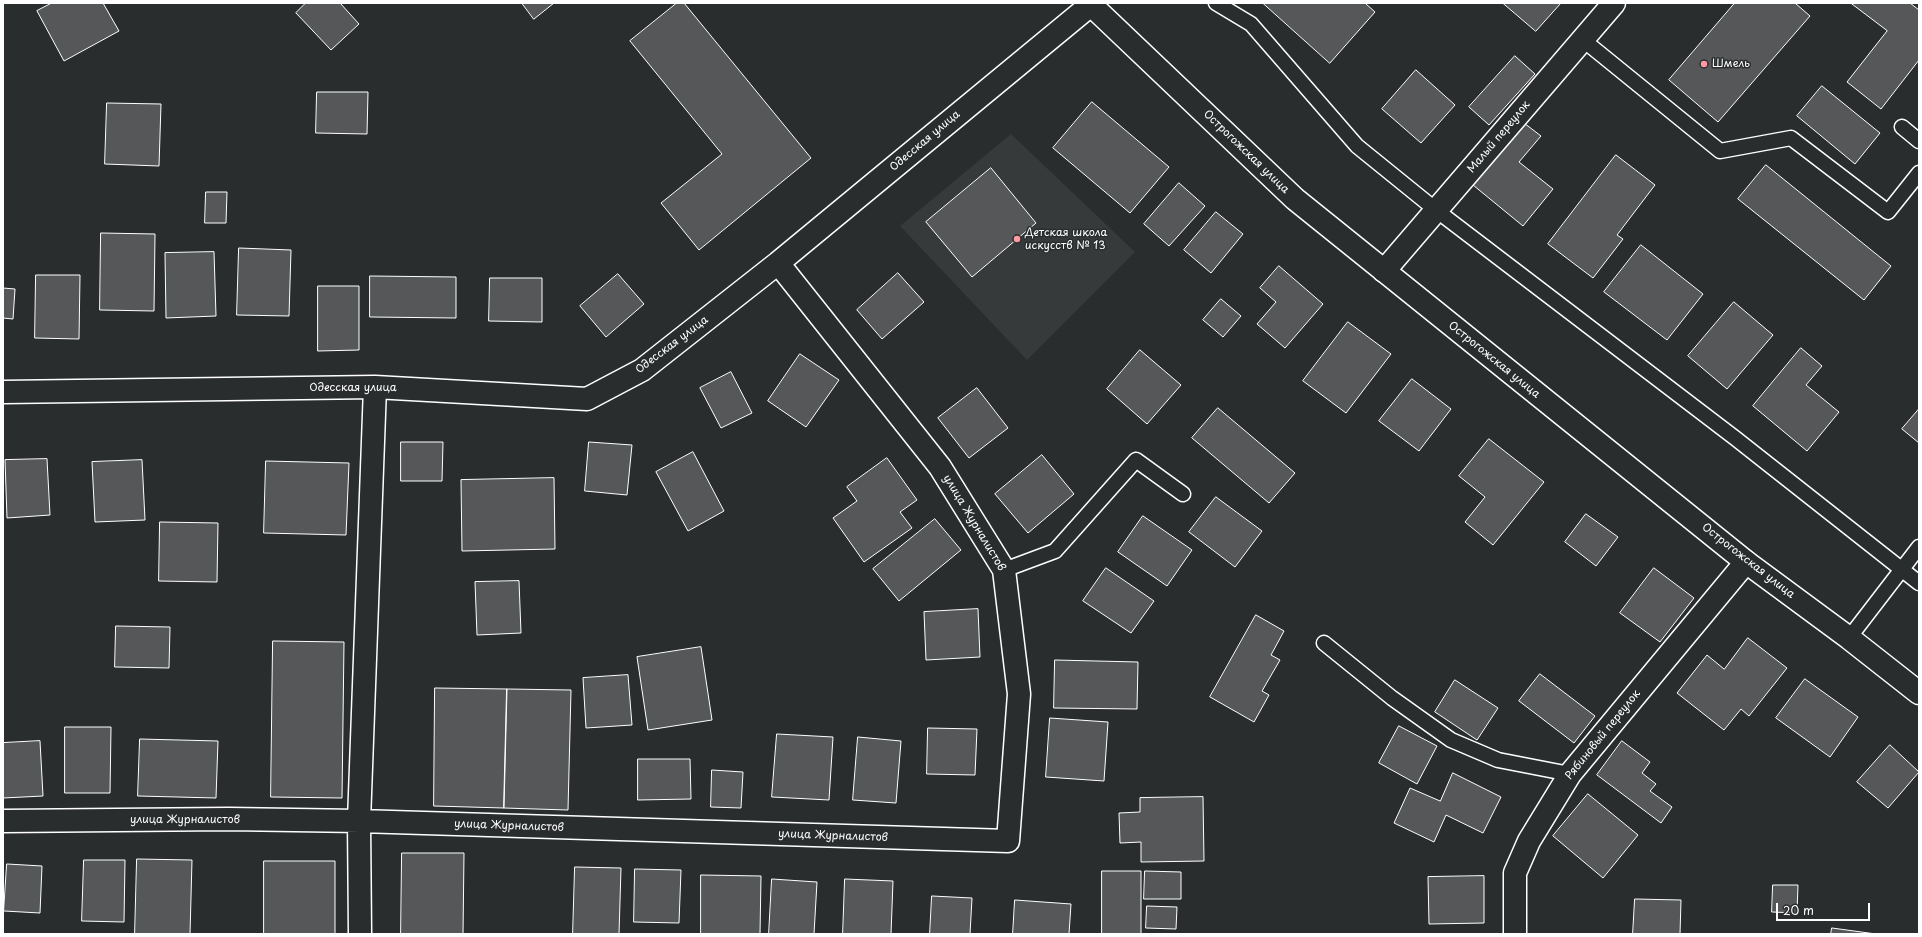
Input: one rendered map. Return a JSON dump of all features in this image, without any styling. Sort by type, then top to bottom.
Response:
[{"type":"street","name":"Одесская улица","points":[[3,392],[375,387],[587,398],[642,370],[778,263],[1091,3]]},
{"type":"street","name":"Острогожская улица","points":[[1091,3],[1295,199],[1746,562],[1849,638],[1919,693]]},
{"type":"street","name":"Малый переулок","points":[[1384,271],[1614,3]]},
{"type":"street","name":"улица Журналистов","points":[[3,821],[229,819],[359,821],[1008,841],[1019,694],[1004,570],[940,467],[778,263]]},
{"type":"street","points":[[360,934],[359,821],[375,387]]},
{"type":"street","name":"Рябиновый переулок","points":[[1515,934],[1515,873],[1529,841],[1570,774],[1746,562]]},
{"type":"lane","points":[[1216,3],[1251,24],[1358,146],[1436,210],[1735,438],[1919,583]]},
{"type":"lane","points":[[1582,39],[1720,152],[1790,138],[1888,212],[1919,173]]},
{"type":"lane","points":[[1902,127],[1919,141]]},
{"type":"lane","points":[[1004,570],[1055,551],[1136,460],[1183,494]]},
{"type":"lane","points":[[1849,638],[1919,547]]},
{"type":"lane","points":[[1324,643],[1392,698],[1451,740],[1498,760],[1570,774]]},
{"type":"shaded area","name":"Детская школа искусств № 13","points":[[1011,134],[1135,252],[1027,360],[900,226]]},
{"type":"building","points":[[52,3],[103,3],[119,31],[64,61],[37,11]]},
{"type":"building","points":[[306,3],[340,3],[359,24],[331,50],[296,13]]},
{"type":"building","points":[[522,3],[554,3],[534,19]]},
{"type":"building","points":[[677,3],[684,3],[811,158],[699,250],[661,203],[722,154],[630,41]]},
{"type":"building","points":[[1263,3],[1365,3],[1375,12],[1330,63]]},
{"type":"building","points":[[1503,3],[1561,3],[1536,31]]},
{"type":"building","points":[[1735,3],[1795,3],[1810,16],[1718,122],[1669,80]]},
{"type":"building","points":[[1851,3],[1910,3],[1919,10],[1919,60],[1881,109],[1847,82],[1887,31]]},
{"type":"building","points":[[1515,56],[1535,74],[1489,125],[1469,107]]},
{"type":"building","points":[[1416,70],[1455,105],[1421,143],[1382,109]]},
{"type":"building","points":[[1822,86],[1880,133],[1855,164],[1797,116]]},
{"type":"building","points":[[317,92],[368,92],[367,134],[316,133]]},
{"type":"building","points":[[1092,102],[1169,167],[1130,213],[1053,148]]},
{"type":"building","points":[[107,103],[161,104],[159,166],[105,164]]},
{"type":"building","points":[[1524,123],[1541,136],[1519,162],[1553,189],[1523,226],[1473,185]]},
{"type":"building","points":[[1616,155],[1655,185],[1617,235],[1623,239],[1593,278],[1548,244]]},
{"type":"building","points":[[1766,165],[1891,266],[1864,300],[1738,199]]},
{"type":"building","points":[[991,168],[1036,223],[972,277],[926,222]]},
{"type":"building","points":[[1179,183],[1205,206],[1169,246],[1144,224]]},
{"type":"building","points":[[206,192],[227,192],[226,223],[205,223]]},
{"type":"building","points":[[1216,212],[1243,234],[1211,273],[1184,250]]},
{"type":"building","points":[[101,233],[155,234],[154,311],[100,310]]},
{"type":"building","points":[[1641,245],[1703,294],[1667,340],[1604,292]]},
{"type":"building","points":[[239,248],[291,250],[289,316],[237,315]]},
{"type":"building","points":[[214,252],[216,316],[166,318],[165,253]]},
{"type":"building","points":[[1279,266],[1323,304],[1285,348],[1257,324],[1276,302],[1260,288]]},
{"type":"building","points":[[898,273],[924,302],[882,339],[857,310]]},
{"type":"building","points":[[618,274],[644,304],[606,337],[580,306]]},
{"type":"building","points":[[36,275],[80,275],[79,339],[35,338]]},
{"type":"building","points":[[370,276],[456,277],[456,318],[370,317]]},
{"type":"building","points":[[490,278],[542,278],[542,322],[489,321]]},
{"type":"building","points":[[318,286],[359,286],[359,350],[318,351]]},
{"type":"building","points":[[3,288],[15,289],[13,319],[3,318]]},
{"type":"building","points":[[1221,299],[1241,316],[1223,337],[1203,320]]},
{"type":"building","points":[[1734,302],[1773,335],[1727,389],[1688,356]]},
{"type":"building","points":[[1348,322],[1391,354],[1346,413],[1303,381]]},
{"type":"building","points":[[1801,348],[1822,366],[1806,385],[1839,412],[1807,451],[1753,406]]},
{"type":"building","points":[[1140,350],[1181,385],[1147,424],[1107,389]]},
{"type":"building","points":[[800,354],[839,380],[806,427],[768,401]]},
{"type":"building","points":[[731,372],[752,413],[721,428],[700,388]]},
{"type":"building","points":[[1412,379],[1451,409],[1419,451],[1379,421]]},
{"type":"building","points":[[977,388],[1008,428],[969,458],[938,418]]},
{"type":"building","points":[[1218,408],[1295,473],[1269,503],[1192,438]]},
{"type":"building","points":[[1919,409],[1919,443],[1902,429]]},
{"type":"building","points":[[1489,439],[1544,482],[1493,545],[1465,522],[1485,497],[1459,476]]},
{"type":"building","points":[[401,442],[443,442],[442,481],[401,481]]},
{"type":"building","points":[[589,442],[632,445],[627,495],[585,491]]},
{"type":"building","points":[[693,452],[724,511],[688,531],[656,472]]},
{"type":"building","points":[[1042,455],[1074,494],[1028,533],[995,494]]},
{"type":"building","points":[[887,458],[917,500],[900,512],[912,528],[864,562],[833,518],[857,501],[847,487]]},
{"type":"building","points":[[47,459],[50,515],[7,518],[5,460]]},
{"type":"building","points":[[142,460],[145,520],[95,522],[92,462]]},
{"type":"building","points":[[266,461],[349,463],[346,535],[264,533]]},
{"type":"building","points":[[554,478],[555,549],[462,551],[461,480]]},
{"type":"building","points":[[1216,497],[1262,531],[1235,567],[1189,532]]},
{"type":"building","points":[[1586,514],[1618,537],[1596,566],[1565,542]]},
{"type":"building","points":[[1143,516],[1192,550],[1167,586],[1118,552]]},
{"type":"building","points":[[935,519],[961,550],[899,601],[873,569]]},
{"type":"building","points":[[160,522],[218,523],[217,582],[159,581]]},
{"type":"building","points":[[1106,568],[1154,601],[1131,633],[1083,601]]},
{"type":"building","points":[[1654,568],[1694,598],[1660,642],[1620,613]]},
{"type":"building","points":[[519,581],[521,633],[477,635],[475,582]]},
{"type":"building","points":[[978,609],[980,657],[926,660],[924,612]]},
{"type":"building","points":[[1256,615],[1284,631],[1271,655],[1280,660],[1262,691],[1269,695],[1254,722],[1210,697]]},
{"type":"building","points":[[116,626],[170,627],[169,668],[115,667]]},
{"type":"building","points":[[1748,638],[1787,668],[1749,716],[1741,709],[1724,730],[1677,693],[1707,655],[1724,669]]},
{"type":"building","points":[[273,641],[344,642],[342,798],[271,797]]},
{"type":"building","points":[[701,647],[712,720],[648,730],[637,657]]},
{"type":"building","points":[[1055,660],[1138,662],[1137,709],[1054,708]]},
{"type":"building","points":[[1540,674],[1595,716],[1574,743],[1519,701]]},
{"type":"building","points":[[628,675],[632,725],[586,728],[583,678]]},
{"type":"building","points":[[1805,679],[1858,717],[1830,757],[1776,718]]},
{"type":"building","points":[[1455,680],[1498,708],[1477,740],[1435,712]]},
{"type":"building","points":[[435,688],[507,689],[504,808],[434,806]]},
{"type":"building","points":[[507,689],[571,690],[568,810],[504,808]]},
{"type":"building","points":[[1050,718],[1108,722],[1104,781],[1046,777]]},
{"type":"building","points":[[1399,726],[1437,746],[1417,784],[1379,763]]},
{"type":"building","points":[[65,727],[111,727],[110,793],[65,793]]},
{"type":"building","points":[[928,728],[977,729],[975,775],[927,774]]},
{"type":"building","points":[[777,734],[833,737],[829,800],[772,797]]},
{"type":"building","points":[[858,737],[901,741],[896,803],[853,800]]},
{"type":"building","points":[[140,739],[218,741],[216,798],[138,796]]},
{"type":"building","points":[[40,741],[43,796],[3,798],[3,743]]},
{"type":"building","points":[[1622,741],[1650,762],[1642,773],[1656,784],[1650,791],[1672,807],[1661,823],[1597,775]]},
{"type":"building","points":[[1890,745],[1919,772],[1888,808],[1857,782]]},
{"type":"building","points":[[638,759],[690,759],[691,799],[638,800]]},
{"type":"building","points":[[712,770],[743,772],[741,808],[711,807]]},
{"type":"building","points":[[1453,773],[1501,797],[1483,833],[1446,815],[1434,842],[1394,823],[1410,788],[1440,801]]},
{"type":"building","points":[[1588,794],[1638,835],[1603,878],[1553,836]]},
{"type":"building","points":[[1203,797],[1204,861],[1141,862],[1141,842],[1120,843],[1119,813],[1140,812],[1140,798]]},
{"type":"building","points":[[402,853],[464,853],[463,934],[401,934]]},
{"type":"building","points":[[137,859],[192,860],[190,934],[135,934]]},
{"type":"building","points":[[84,860],[125,860],[124,922],[82,921]]},
{"type":"building","points":[[264,861],[335,861],[335,934],[264,934]]},
{"type":"building","points":[[7,864],[42,866],[40,913],[4,911]]},
{"type":"building","points":[[575,867],[621,868],[619,934],[573,934]]},
{"type":"building","points":[[635,869],[681,870],[679,923],[634,922]]},
{"type":"building","points":[[1102,871],[1141,871],[1141,934],[1102,934]]},
{"type":"building","points":[[1145,871],[1181,872],[1181,899],[1144,899]]},
{"type":"building","points":[[701,875],[761,876],[760,934],[701,934]]},
{"type":"building","points":[[1484,876],[1484,923],[1429,924],[1428,877]]},
{"type":"building","points":[[772,879],[817,882],[814,934],[769,934]]},
{"type":"building","points":[[845,879],[893,881],[891,934],[843,934]]},
{"type":"building","points":[[1773,885],[1798,885],[1797,913],[1772,912]]},
{"type":"building","points":[[932,896],[972,898],[970,934],[930,934]]},
{"type":"building","points":[[1635,899],[1681,900],[1680,934],[1633,934]]},
{"type":"building","points":[[1015,900],[1071,904],[1069,934],[1013,934]]},
{"type":"building","points":[[1147,906],[1177,907],[1176,929],[1146,928]]},
{"type":"building","points":[[1832,928],[1876,934],[1831,934]]},
{"type":"place","name":"Шмель","points":[[1704,64]]},
{"type":"place","name":"Детская школа искусств № 13","points":[[1017,239]]}]
